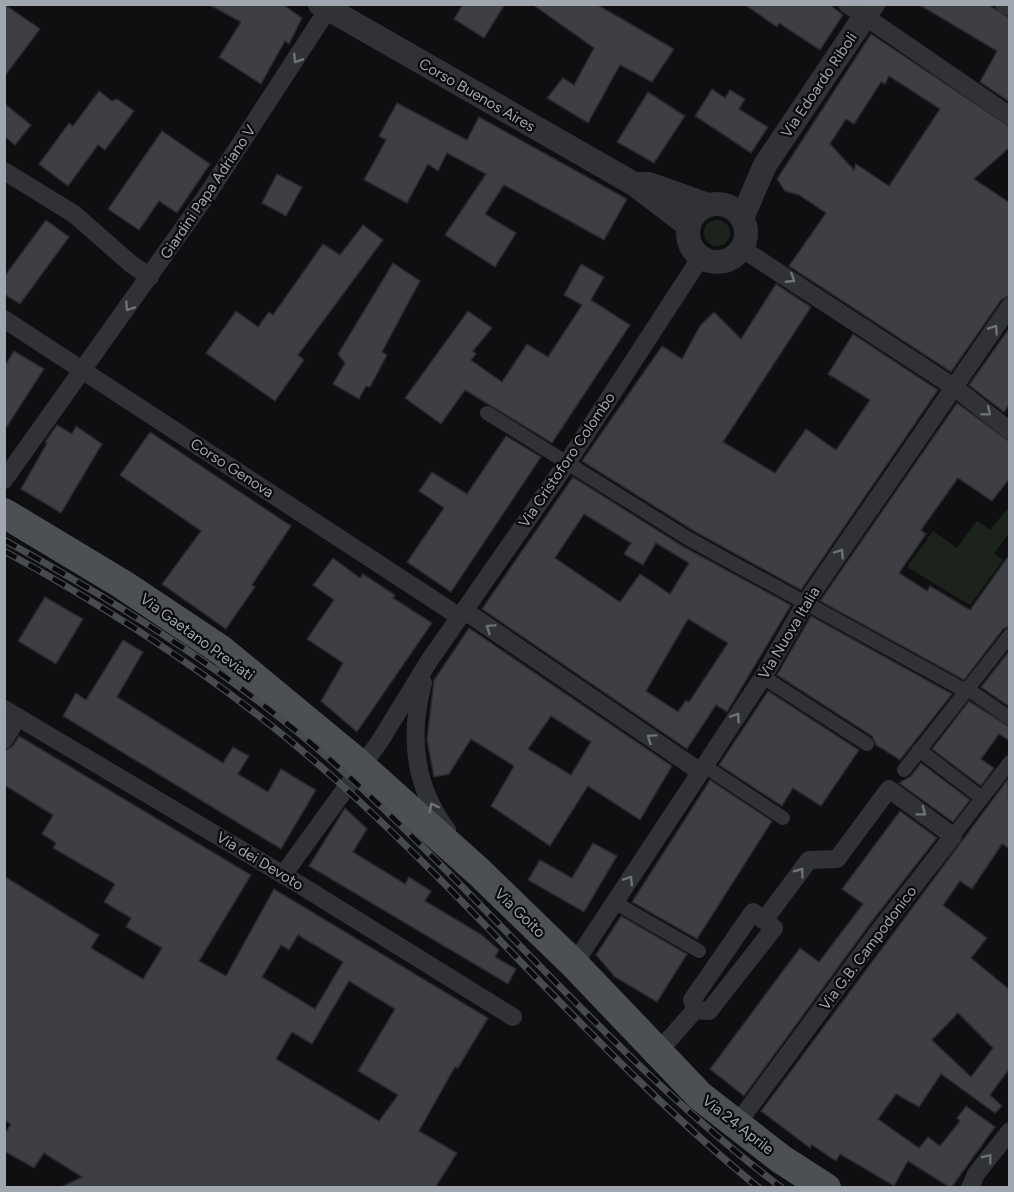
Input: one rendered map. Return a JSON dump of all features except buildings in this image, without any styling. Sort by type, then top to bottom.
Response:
[{"type":"main road","name":"Via Gaetano Previati","points":[[4,513],[122,584],[221,651],[353,759],[375,781]]},
{"type":"main road","name":"Via Goito","points":[[375,781],[478,872],[574,964],[659,1051]]},
{"type":"main road","name":"Via 24 Aprile","points":[[659,1051],[700,1096],[781,1159],[826,1188]]},
{"type":"street","points":[[1005,4],[1010,7]]},
{"type":"street","name":"Corso Buenos Aires","points":[[324,7],[634,184],[689,226]]},
{"type":"street","name":"Giardini Papa Adriano V","points":[[4,480],[215,183],[324,7]]},
{"type":"street","points":[[862,8],[1010,116]]},
{"type":"street","name":"Via Edoardo Riboli","points":[[724,209],[765,165],[862,8]]},
{"type":"street","points":[[4,171],[74,214],[131,264],[150,277]]},
{"type":"street","name":"Corso Buenos Aires","points":[[634,184],[649,184],[724,209]]},
{"type":"street","points":[[724,209],[746,238],[734,256],[723,261],[712,261],[701,257],[688,239],[689,226],[693,216],[724,209]]},
{"type":"street","points":[[741,248],[954,387],[1010,431]]},
{"type":"street","name":"Via Cristoforo Colombo","points":[[283,875],[380,741],[429,661],[567,463],[701,257]]},
{"type":"street","name":"Via Nuova Italia","points":[[574,964],[763,677],[806,602],[1010,306]]},
{"type":"street","name":"Corso Genova","points":[[4,320],[701,768]]},
{"type":"street","points":[[487,413],[689,539],[965,689],[1010,718]]},
{"type":"street","points":[[904,770],[965,689],[1010,635]]},
{"type":"street","name":"Via Cristoforo Colombo","points":[[353,759],[410,675],[429,661]]},
{"type":"street","name":"Via Cristoforo Colombo","points":[[429,661],[415,713],[416,764],[432,809],[478,872]]},
{"type":"street","points":[[763,677],[867,744]]},
{"type":"street","points":[[4,740],[11,713]]},
{"type":"street","name":"Via dei Devoto","points":[[11,713],[283,875],[513,1017]]},
{"type":"street","points":[[919,750],[982,798]]},
{"type":"street","points":[[765,919],[809,860],[837,859],[889,789],[953,836],[1010,762]]},
{"type":"street","points":[[701,768],[783,818]]},
{"type":"street","name":"Via G.B. Campodonico","points":[[737,1124],[878,932],[953,836]]},
{"type":"street","points":[[614,902],[699,951]]},
{"type":"street","points":[[659,1051],[693,1005],[753,912],[765,919],[774,928],[709,1011],[693,1005]]},
{"type":"street","points":[[970,1188],[976,1174],[1010,1131]]},
{"type":"shaded area","points":[[717,220],[726,224],[730,233],[726,242],[717,246],[708,242],[704,233],[708,224]]},
{"type":"shaded area","points":[[1009,507],[1009,533],[994,553],[1003,560],[970,605],[907,567],[933,531],[957,548],[977,521],[990,530]]},
{"type":"railway","points":[[4,540],[94,592],[182,647],[266,707],[306,739],[400,825],[612,1039],[667,1091],[723,1141],[782,1188]]},
{"type":"railway","points":[[4,551],[135,628],[218,685],[298,747],[390,830],[649,1090],[759,1188]]}]
